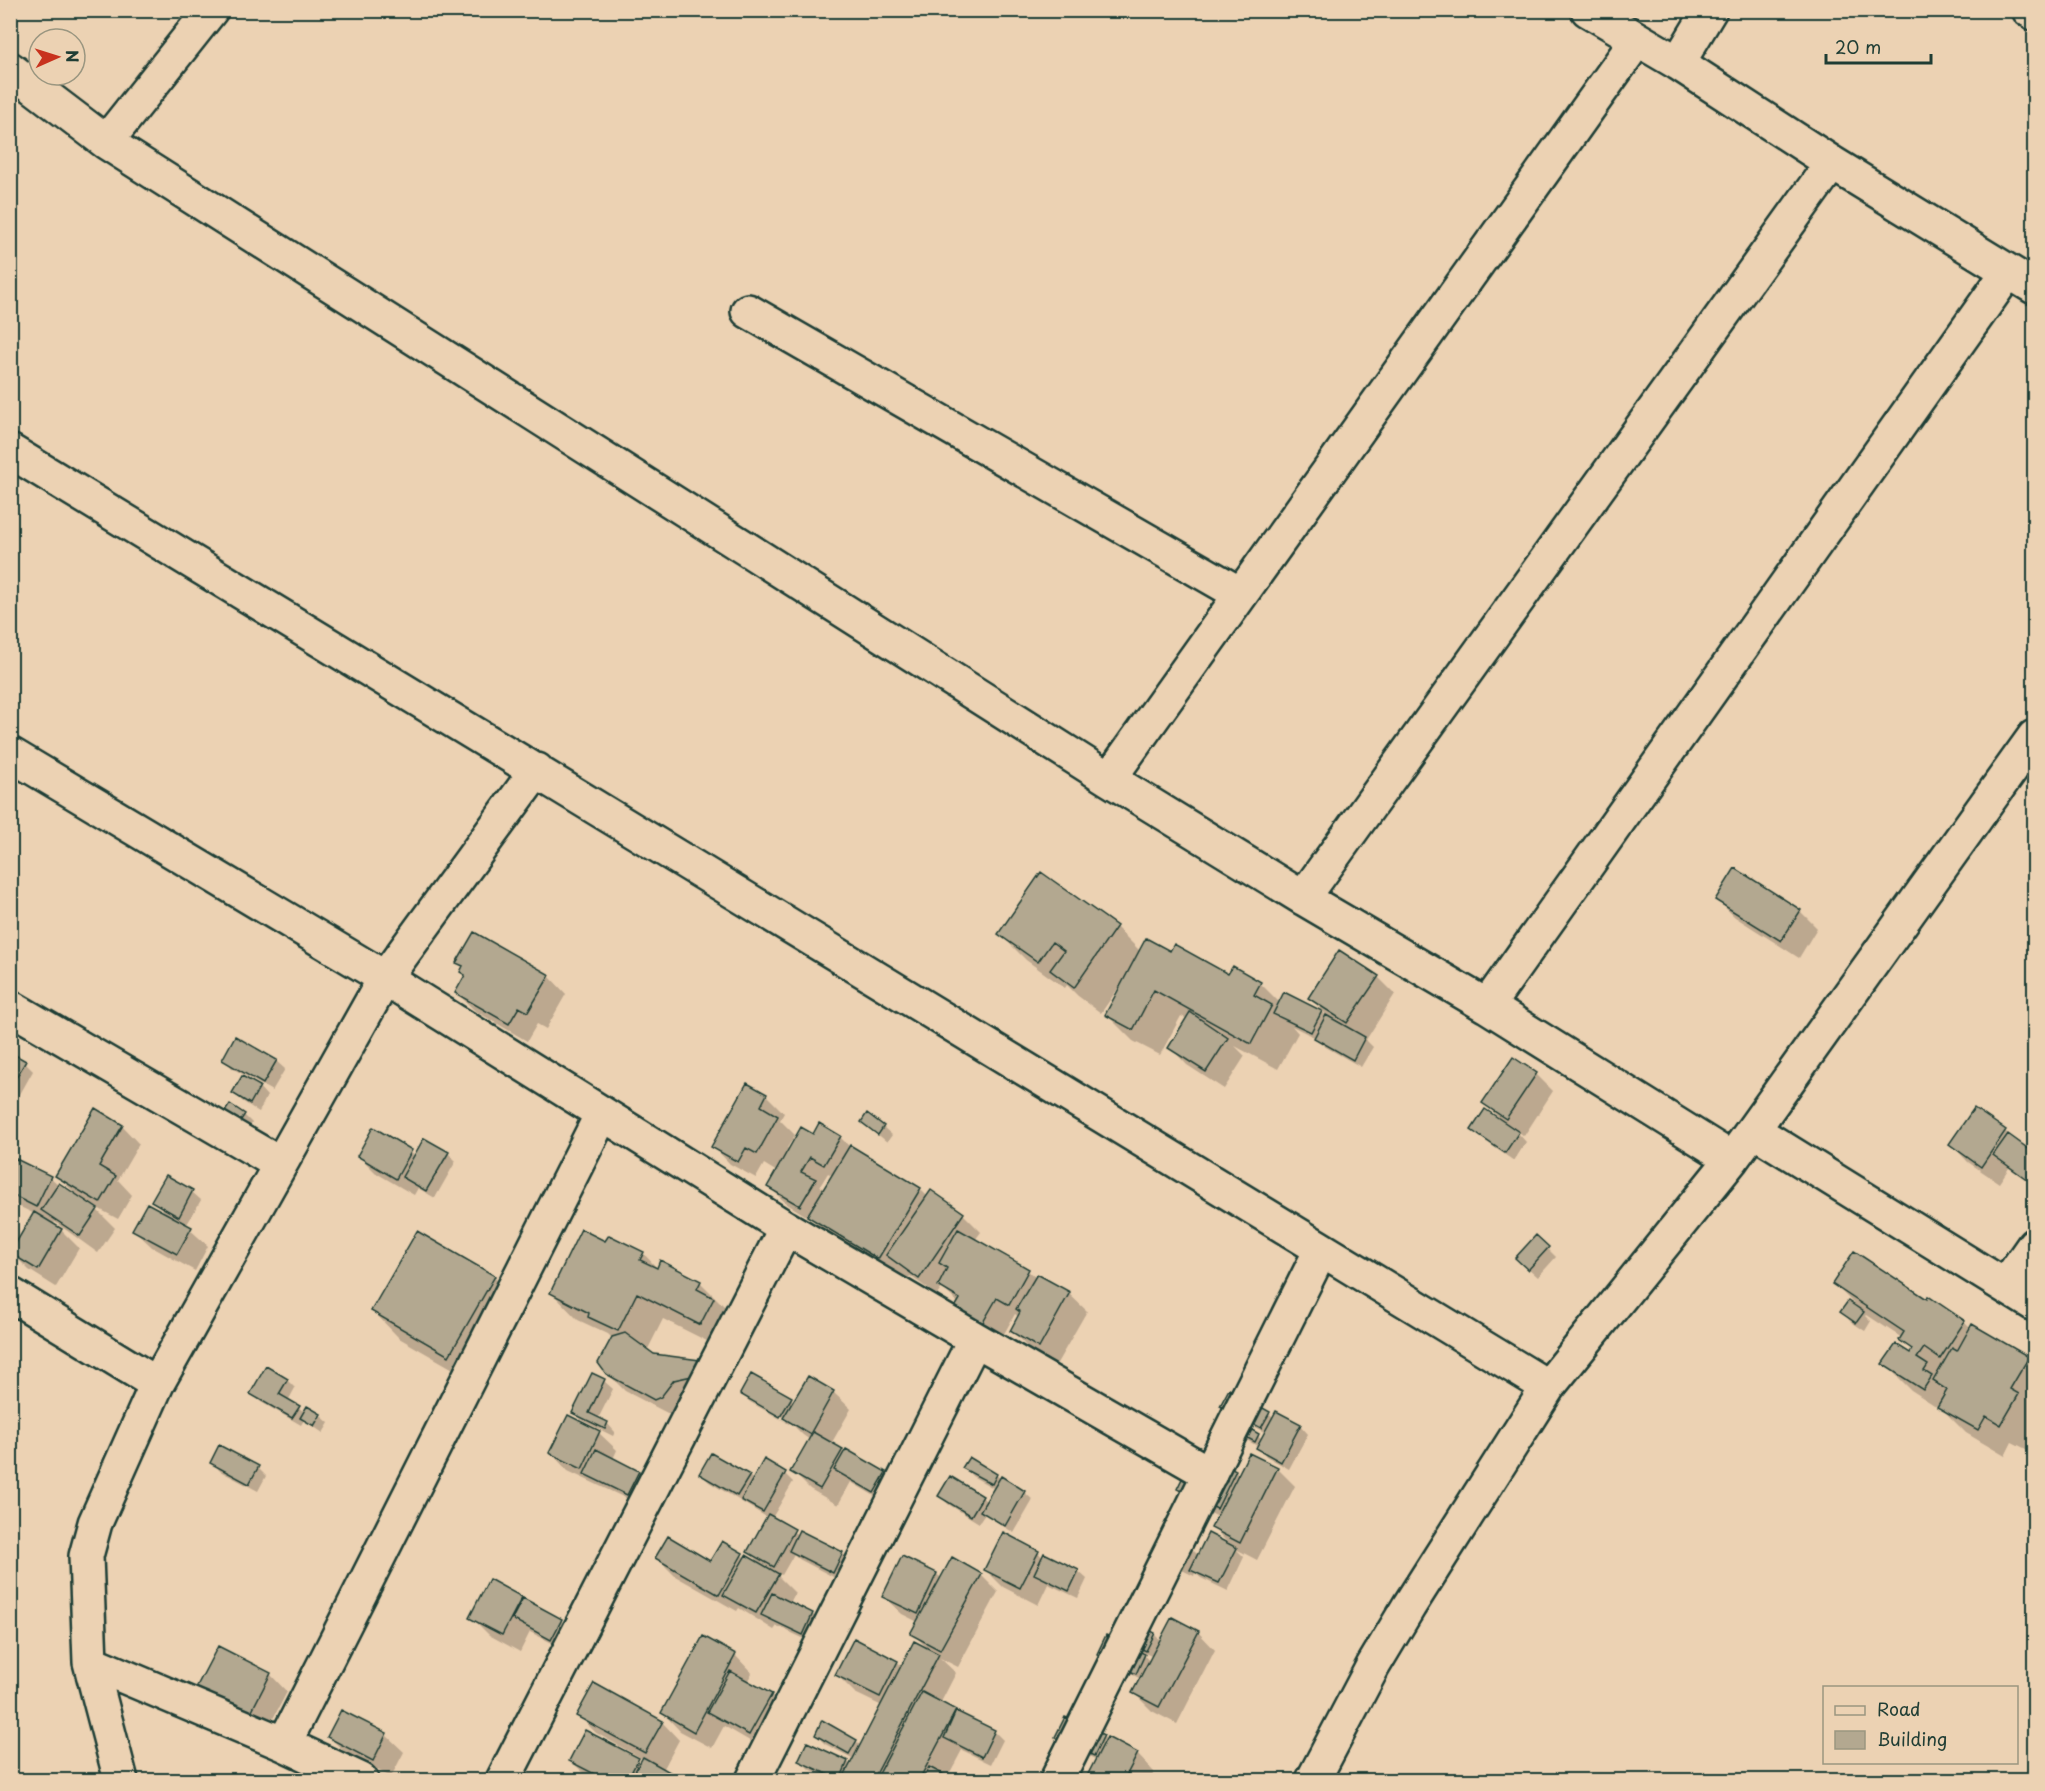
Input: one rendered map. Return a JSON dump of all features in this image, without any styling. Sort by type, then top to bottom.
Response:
[{"type":"street","points":[[106,142],[211,10]]},
{"type":"street","points":[[1487,1006],[2021,279],[1832,163],[1678,63],[1588,10]]},
{"type":"street","points":[[1678,63],[1710,10]]},
{"type":"street","points":[[2029,10],[2034,14]]},
{"type":"street","points":[[1109,779],[1637,40]]},
{"type":"street","points":[[10,69],[106,142],[1109,779],[1487,1006],[1732,1159]]},
{"type":"street","points":[[1304,898],[1832,163]]},
{"type":"street","points":[[748,312],[1240,594]]},
{"type":"street","points":[[10,451],[1548,1387]]},
{"type":"street","points":[[1313,1780],[1373,1666],[1548,1387],[1732,1159],[2034,737]]},
{"type":"street","points":[[10,754],[385,978],[786,1228],[975,1340],[1210,1474]]},
{"type":"street","points":[[121,1780],[90,1662],[86,1556],[95,1523],[157,1384],[385,978],[537,770]]},
{"type":"street","points":[[10,1007],[280,1164]]},
{"type":"street","points":[[284,1744],[602,1114]]},
{"type":"street","points":[[1753,1130],[2034,1304]]},
{"type":"street","points":[[503,1780],[786,1228]]},
{"type":"street","points":[[2006,1286],[2034,1245]]},
{"type":"street","points":[[1057,1780],[1321,1250]]},
{"type":"street","points":[[10,1294],[157,1384]]},
{"type":"street","points":[[753,1780],[975,1340]]},
{"type":"street","points":[[90,1662],[284,1744],[361,1780]]},
{"type":"building","points":[[1735,868],[1801,910],[1781,941],[1715,900]]},
{"type":"building","points":[[1041,872],[1117,926],[1074,988],[1050,970],[1064,951],[1052,942],[1038,962],[998,934]]},
{"type":"building","points":[[474,932],[550,975],[528,1012],[519,1007],[509,1024],[455,993],[465,975],[460,972],[463,966],[456,963]]},
{"type":"building","points":[[1146,938],[1170,951],[1174,944],[1228,974],[1233,966],[1261,982],[1254,995],[1272,1005],[1251,1044],[1154,990],[1133,1030],[1105,1015]]},
{"type":"building","points":[[1339,950],[1379,976],[1347,1023],[1308,998]]},
{"type":"building","points":[[1284,992],[1322,1011],[1311,1032],[1273,1014]]},
{"type":"building","points":[[1190,1012],[1228,1038],[1206,1072],[1168,1048]]},
{"type":"building","points":[[1326,1015],[1365,1037],[1353,1060],[1314,1038]]},
{"type":"building","points":[[235,1036],[277,1060],[263,1084],[222,1060]]},
{"type":"building","points":[[10,1052],[26,1061],[10,1088]]},
{"type":"building","points":[[1513,1057],[1537,1073],[1506,1119],[1482,1103]]},
{"type":"building","points":[[242,1076],[260,1086],[250,1104],[232,1093]]},
{"type":"building","points":[[747,1083],[767,1094],[761,1106],[778,1116],[757,1154],[746,1148],[738,1162],[711,1147]]},
{"type":"building","points":[[230,1104],[245,1114],[235,1129],[220,1119]]},
{"type":"building","points":[[95,1108],[123,1125],[99,1166],[116,1176],[100,1203],[55,1176]]},
{"type":"building","points":[[1974,1108],[2006,1130],[1981,1167],[1949,1144]]},
{"type":"building","points":[[1485,1109],[1519,1132],[1505,1153],[1471,1130]]},
{"type":"building","points":[[867,1113],[884,1126],[878,1135],[861,1122]]},
{"type":"building","points":[[819,1123],[841,1136],[824,1165],[810,1157],[801,1172],[816,1179],[800,1206],[767,1187],[801,1127],[813,1134]]},
{"type":"building","points":[[373,1127],[412,1150],[396,1179],[357,1156]]},
{"type":"building","points":[[2008,1134],[2034,1153],[2032,1183],[1993,1155]]},
{"type":"building","points":[[424,1138],[449,1152],[426,1191],[402,1177]]},
{"type":"building","points":[[850,1145],[921,1188],[878,1259],[807,1216]]},
{"type":"building","points":[[12,1157],[51,1176],[36,1207],[10,1194]]},
{"type":"building","points":[[166,1175],[193,1190],[179,1217],[151,1201]]},
{"type":"building","points":[[59,1183],[98,1209],[80,1236],[41,1210]]},
{"type":"building","points":[[931,1190],[964,1213],[919,1279],[886,1255]]},
{"type":"building","points":[[147,1203],[192,1227],[177,1254],[132,1230]]},
{"type":"building","points":[[34,1212],[62,1229],[38,1270],[10,1253]]},
{"type":"building","points":[[581,1229],[605,1241],[609,1235],[644,1252],[640,1260],[657,1268],[660,1260],[701,1281],[697,1289],[714,1298],[700,1325],[637,1293],[618,1331],[588,1317],[589,1313],[550,1293]]},
{"type":"building","points":[[958,1229],[1029,1269],[1009,1305],[997,1298],[982,1324],[954,1309],[960,1299],[938,1286],[947,1268],[939,1263]]},
{"type":"building","points":[[417,1231],[495,1276],[449,1356],[371,1311]]},
{"type":"building","points":[[1536,1235],[1549,1247],[1528,1270],[1515,1258]]},
{"type":"building","points":[[1854,1251],[1965,1321],[1940,1359],[1924,1348],[1917,1358],[1928,1365],[1924,1371],[1932,1376],[1923,1390],[1882,1364],[1896,1344],[1910,1353],[1912,1349],[1899,1340],[1904,1332],[1832,1284]]},
{"type":"building","points":[[1037,1274],[1070,1292],[1039,1348],[1010,1331],[1020,1312],[1016,1309]]},
{"type":"building","points":[[1848,1301],[1864,1312],[1856,1323],[1840,1312]]},
{"type":"building","points":[[1972,1324],[2029,1357],[2010,1389],[2019,1394],[2001,1425],[1986,1416],[1978,1430],[1937,1407],[1947,1390],[1933,1381],[1952,1348],[1957,1351]]},
{"type":"building","points":[[625,1333],[654,1354],[700,1360],[708,1367],[701,1374],[674,1380],[661,1397],[654,1400],[606,1374],[598,1363],[612,1337]]},
{"type":"building","points":[[266,1366],[288,1379],[279,1394],[300,1406],[292,1418],[250,1394]]},
{"type":"building","points":[[592,1373],[605,1379],[589,1413],[608,1422],[605,1429],[572,1413]]},
{"type":"building","points":[[751,1374],[792,1397],[780,1417],[740,1394]]},
{"type":"building","points":[[808,1376],[834,1391],[810,1434],[783,1418]]},
{"type":"building","points":[[1229,1389],[1270,1412],[1261,1428],[1220,1406]]},
{"type":"building","points":[[307,1406],[321,1414],[314,1426],[300,1418]]},
{"type":"building","points":[[1276,1411],[1301,1424],[1281,1462],[1256,1448]]},
{"type":"building","points":[[568,1415],[600,1431],[582,1469],[549,1453]]},
{"type":"building","points":[[1235,1420],[1259,1434],[1255,1442],[1231,1429]]},
{"type":"building","points":[[813,1432],[843,1449],[820,1489],[790,1472]]},
{"type":"building","points":[[219,1445],[259,1466],[249,1484],[210,1463]]},
{"type":"building","points":[[596,1449],[639,1471],[627,1495],[584,1474]]},
{"type":"building","points":[[846,1449],[886,1472],[874,1493],[834,1470]]},
{"type":"building","points":[[1196,1450],[1236,1470],[1217,1509],[1177,1489]]},
{"type":"building","points":[[711,1453],[750,1475],[737,1496],[699,1474]]},
{"type":"building","points":[[1249,1453],[1278,1467],[1240,1543],[1211,1528]]},
{"type":"building","points":[[969,1457],[997,1474],[992,1484],[962,1468]]},
{"type":"building","points":[[764,1459],[786,1472],[763,1512],[741,1500]]},
{"type":"building","points":[[950,1476],[983,1496],[971,1516],[938,1496]]},
{"type":"building","points":[[1001,1476],[1025,1491],[1005,1526],[980,1511]]},
{"type":"building","points":[[768,1514],[795,1529],[774,1567],[747,1552]]},
{"type":"building","points":[[799,1530],[843,1552],[833,1573],[789,1551]]},
{"type":"building","points":[[1003,1532],[1039,1551],[1020,1588],[984,1570]]},
{"type":"building","points":[[1208,1533],[1237,1548],[1219,1583],[1190,1570]]},
{"type":"building","points":[[668,1536],[710,1561],[722,1541],[743,1553],[719,1595],[655,1558]]},
{"type":"building","points":[[1044,1553],[1079,1570],[1069,1591],[1034,1574]]},
{"type":"building","points":[[746,1555],[779,1574],[756,1613],[723,1595]]},
{"type":"building","points":[[902,1556],[937,1573],[918,1614],[882,1597]]},
{"type":"building","points":[[952,1557],[982,1574],[940,1650],[910,1634]]},
{"type":"building","points":[[489,1579],[522,1597],[502,1635],[469,1618]]},
{"type":"building","points":[[772,1593],[813,1613],[803,1635],[761,1615]]},
{"type":"building","points":[[523,1598],[562,1619],[551,1640],[512,1619]]},
{"type":"building","points":[[1122,1616],[1155,1633],[1146,1651],[1113,1634]]},
{"type":"building","points":[[1172,1617],[1199,1631],[1159,1707],[1132,1693]]},
{"type":"building","points":[[1106,1635],[1145,1654],[1136,1674],[1097,1654]]},
{"type":"building","points":[[703,1636],[736,1654],[694,1732],[661,1713]]},
{"type":"building","points":[[854,1638],[898,1661],[880,1697],[835,1675]]},
{"type":"building","points":[[914,1641],[939,1654],[873,1780],[842,1780]]},
{"type":"building","points":[[218,1646],[271,1673],[249,1716],[196,1688]]},
{"type":"building","points":[[730,1671],[772,1694],[749,1735],[707,1712]]},
{"type":"building","points":[[594,1683],[663,1721],[645,1753],[576,1716]]},
{"type":"building","points":[[922,1692],[956,1710],[919,1780],[887,1780],[878,1776]]},
{"type":"building","points":[[341,1710],[387,1733],[373,1761],[327,1737]]},
{"type":"building","points":[[956,1711],[995,1730],[982,1757],[944,1738]]},
{"type":"building","points":[[1065,1717],[1104,1735],[1094,1756],[1055,1737]]},
{"type":"building","points":[[822,1720],[857,1740],[849,1754],[815,1735]]},
{"type":"building","points":[[585,1730],[639,1758],[627,1780],[606,1780],[569,1761]]},
{"type":"building","points":[[1107,1737],[1138,1753],[1124,1780],[1100,1780],[1088,1774]]},
{"type":"building","points":[[807,1742],[848,1761],[840,1780],[798,1761]]},
{"type":"building","points":[[643,1757],[677,1776],[675,1780],[630,1780]]},
{"type":"building","points":[[929,1767],[954,1780],[922,1780]]}]
